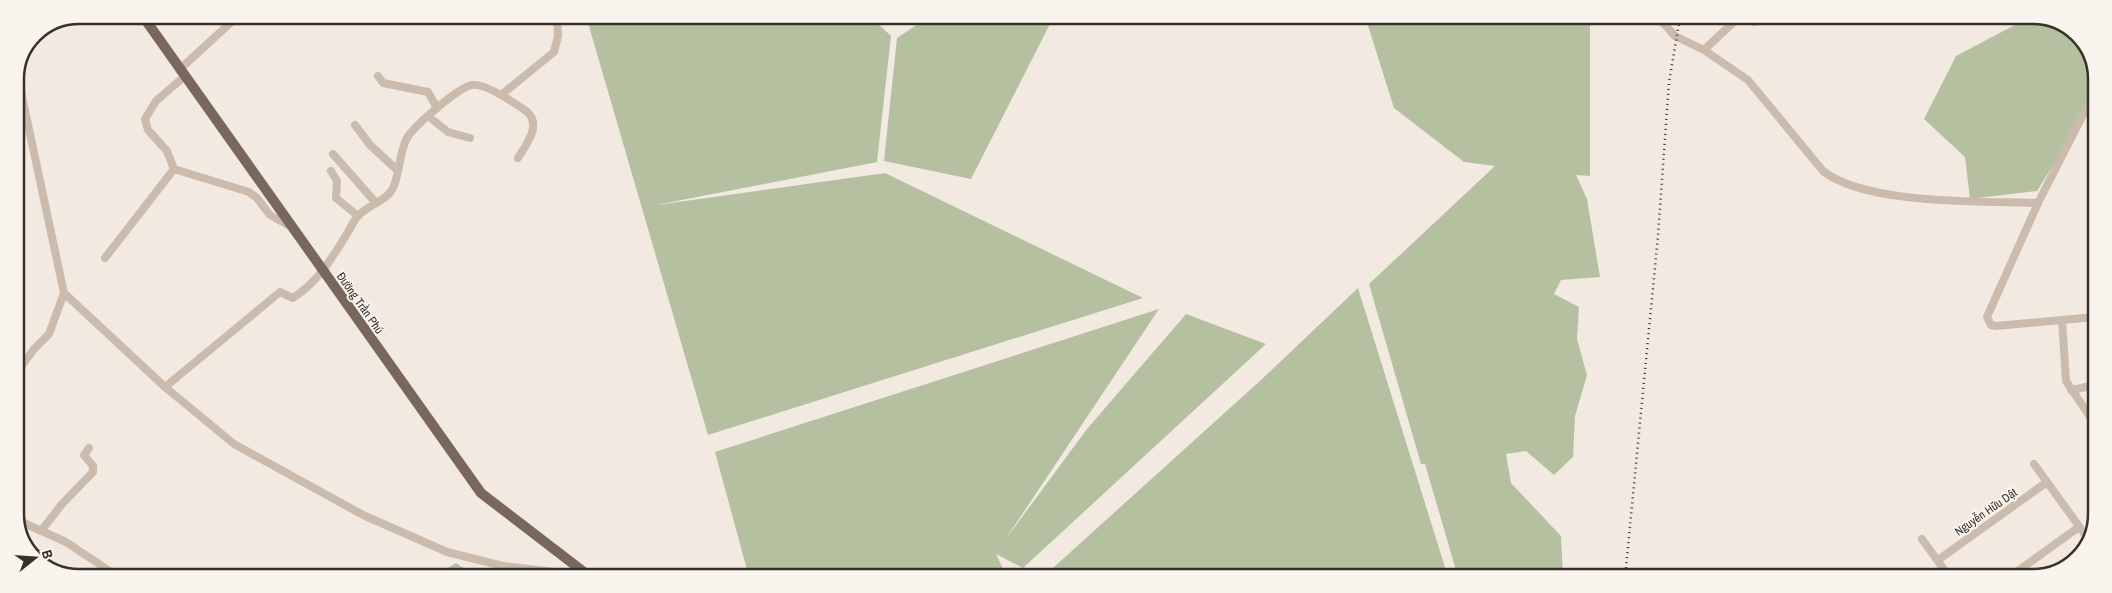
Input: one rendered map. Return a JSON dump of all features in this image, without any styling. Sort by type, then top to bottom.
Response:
[{"type":"main road","name":"Đường Trần Phú","points":[[148,24],[481,493],[580,569]]},
{"type":"street","points":[[174,169],[167,151],[146,128],[144,119],[156,102],[182,73],[230,24]]},
{"type":"street","points":[[501,95],[554,52],[558,36],[557,24]]},
{"type":"street","points":[[1664,24],[1675,36],[1704,50],[1748,80],[1760,92],[1823,171],[1846,184],[1890,194],[1938,200],[2038,203]]},
{"type":"street","points":[[1704,50],[1732,24]]},
{"type":"street","points":[[378,76],[383,83],[428,92],[437,108]]},
{"type":"street","points":[[165,387],[280,292],[293,298],[311,286],[332,259],[358,216],[393,188],[407,139],[416,127],[437,108],[472,85],[501,95],[528,112],[533,120],[533,130],[529,141],[518,158]]},
{"type":"street","points":[[24,106],[64,293],[49,334],[24,363]]},
{"type":"street","points":[[2088,106],[2038,203],[1989,312],[1988,321],[1996,326],[2088,318]]},
{"type":"street","points":[[428,116],[448,132],[470,138]]},
{"type":"street","points":[[355,125],[370,145],[397,170]]},
{"type":"street","points":[[333,154],[376,203]]},
{"type":"street","points":[[174,169],[249,192],[257,198],[270,215],[290,226]]},
{"type":"street","points":[[105,258],[174,169]]},
{"type":"street","points":[[332,171],[337,181],[336,198],[358,216]]},
{"type":"street","points":[[64,293],[165,387],[234,444],[362,515],[447,552],[503,566],[529,569]]},
{"type":"street","points":[[2062,320],[2066,381],[2088,414]]},
{"type":"street","points":[[2071,390],[2088,387]]},
{"type":"street","points":[[41,531],[62,504],[93,472],[93,466],[84,455],[89,448]]},
{"type":"street","points":[[2034,464],[2084,535]]},
{"type":"street","name":"Nguyễn Hữu Dật","points":[[1938,560],[2047,482]]},
{"type":"street","points":[[25,524],[82,551],[108,569]]},
{"type":"street","points":[[2021,569],[2079,527]]},
{"type":"street","points":[[1922,539],[1944,569]]},
{"type":"green space","points":[[588,24],[878,24],[891,36],[877,162],[656,205],[885,173],[1143,298],[708,435]]},
{"type":"green space","points":[[918,24],[1050,24],[971,179],[884,161],[897,38]]},
{"type":"green space","points":[[1368,24],[1590,24],[1590,176],[1576,175],[1587,199],[1600,277],[1561,280],[1554,294],[1579,307],[1577,339],[1587,375],[1575,416],[1573,457],[1554,475],[1526,451],[1506,454],[1511,483],[1561,536],[1563,569],[1456,569],[1425,464],[1421,464],[1369,284],[1495,166],[1464,162],[1394,108]]},
{"type":"green space","points":[[2017,24],[2041,24],[2058,29],[2070,37],[2083,54],[2088,75],[2088,110],[2037,191],[1970,199],[1965,157],[1924,119],[1956,56]]},
{"type":"green space","points":[[1358,288],[1446,569],[1052,569],[1262,379]]},
{"type":"green space","points":[[1159,309],[1005,540],[1087,429],[1186,314],[1266,344],[1023,568],[996,554],[1003,569],[747,569],[715,452]]},
{"type":"green space","points":[[456,563],[465,569],[446,569]]},
{"type":"railway","points":[[1626,569],[1658,236],[1669,82],[1679,24]]}]
